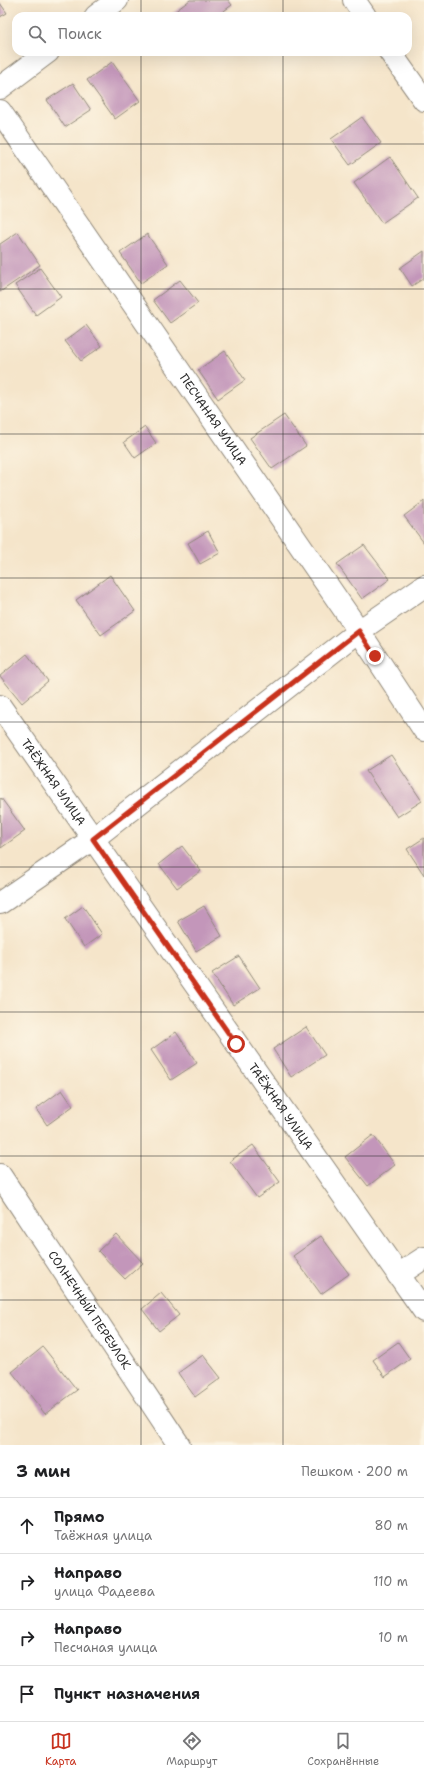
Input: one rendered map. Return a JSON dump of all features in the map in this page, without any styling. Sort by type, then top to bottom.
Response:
[{"type":"street","points":[[101,12],[117,0]]},
{"type":"street","points":[[354,0],[362,12]]},
{"type":"street","points":[[0,88],[43,56]]},
{"type":"street","points":[[393,56],[424,100]]},
{"type":"street","name":"ПЕСЧАНАЯ УЛИЦА","points":[[0,111],[359,631],[424,730]]},
{"type":"street","points":[[0,903],[93,839],[359,631],[424,586]]},
{"type":"street","name":"ТАЁЖНАЯ УЛИЦА","points":[[0,706],[424,1311]]},
{"type":"street","name":"СОЛНЕЧНЫЙ ПЕРЕУЛОК","points":[[0,1175],[179,1445]]},
{"type":"street","points":[[398,1274],[424,1258]]},
{"type":"building","points":[[190,0],[228,0],[232,5],[222,12],[174,12]]},
{"type":"building","points":[[0,3],[7,13],[0,17]]},
{"type":"building","points":[[112,62],[140,101],[115,119],[87,80]]},
{"type":"building","points":[[73,83],[91,110],[65,127],[47,100]]},
{"type":"building","points":[[362,117],[381,143],[350,165],[331,139]]},
{"type":"building","points":[[390,157],[418,198],[382,223],[354,183]]},
{"type":"building","points":[[18,232],[40,265],[0,292],[0,244]]},
{"type":"building","points":[[147,234],[168,264],[141,283],[120,253]]},
{"type":"building","points":[[424,251],[424,278],[412,286],[400,268]]},
{"type":"building","points":[[40,268],[61,297],[36,315],[15,285]]},
{"type":"building","points":[[180,280],[198,303],[170,323],[153,300]]},
{"type":"building","points":[[86,325],[102,346],[81,361],[65,341]]},
{"type":"building","points":[[225,351],[245,380],[218,399],[198,370]]},
{"type":"building","points":[[284,415],[306,446],[272,469],[250,438]]},
{"type":"building","points":[[145,427],[156,443],[135,458],[124,442]]},
{"type":"building","points":[[424,501],[424,543],[404,516]]},
{"type":"building","points":[[208,531],[220,553],[200,564],[188,543]]},
{"type":"building","points":[[364,545],[390,579],[362,599],[337,564]]},
{"type":"building","points":[[110,575],[135,611],[101,635],[76,600]]},
{"type":"building","points":[[27,654],[48,681],[22,703],[0,676]]},
{"type":"building","points":[[391,755],[422,801],[397,817],[366,771]]},
{"type":"building","points":[[1,798],[25,831],[1,848],[0,799]]},
{"type":"building","points":[[424,838],[424,875],[407,849]]},
{"type":"building","points":[[182,846],[201,871],[177,888],[159,864]]},
{"type":"building","points":[[83,906],[102,934],[84,947],[65,919]]},
{"type":"building","points":[[204,906],[222,936],[196,951],[178,921]]},
{"type":"building","points":[[239,956],[260,988],[233,1005],[212,973]]},
{"type":"building","points":[[306,1027],[325,1055],[291,1077],[273,1049]]},
{"type":"building","points":[[176,1032],[197,1063],[171,1080],[151,1050]]},
{"type":"building","points":[[62,1090],[73,1106],[47,1125],[36,1109]]},
{"type":"building","points":[[373,1135],[395,1165],[368,1186],[345,1157]]},
{"type":"building","points":[[253,1145],[280,1182],[257,1198],[230,1161]]},
{"type":"building","points":[[116,1234],[143,1263],[125,1279],[98,1251]]},
{"type":"building","points":[[321,1236],[349,1274],[321,1294],[293,1256]]},
{"type":"building","points":[[161,1293],[179,1315],[159,1331],[142,1309]]},
{"type":"building","points":[[398,1342],[410,1359],[385,1377],[373,1360]]},
{"type":"building","points":[[43,1347],[77,1390],[45,1414],[12,1372]]},
{"type":"building","points":[[203,1355],[221,1378],[195,1397],[178,1373]]},
{"type":"route","points":[[236,1044],[93,839],[359,631],[375,656]]}]
